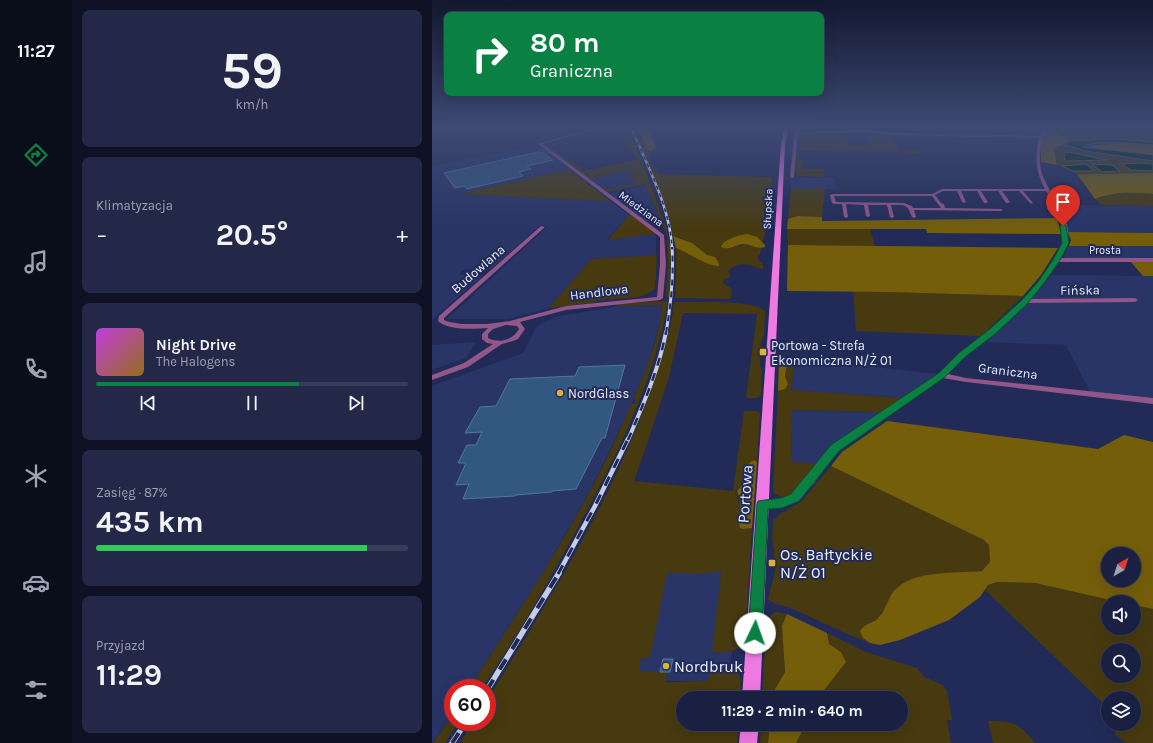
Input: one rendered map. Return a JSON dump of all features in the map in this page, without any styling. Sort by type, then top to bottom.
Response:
[{"type":"main road","name":"Słupska","points":[[774,293],[782,162]]},
{"type":"main road","name":"Portowa","points":[[751,691],[774,293]]},
{"type":"main road","points":[[748,743],[749,731]]},
{"type":"street","name":"Miedziana","points":[[563,162],[662,236],[663,264],[660,298]]},
{"type":"street","points":[[792,177],[793,162]]},
{"type":"street","points":[[763,504],[782,503],[795,497],[835,448],[942,375],[962,355],[992,332],[1025,301],[1040,283],[1057,260],[1065,243],[1065,234],[1056,204],[1040,173],[1038,162]]},
{"type":"street","points":[[914,217],[910,207],[904,204],[834,203],[832,195],[933,195],[942,190],[1048,190]]},
{"type":"street","points":[[958,190],[964,202]]},
{"type":"street","points":[[980,190],[986,202]]},
{"type":"street","points":[[1020,190],[1031,203]]},
{"type":"street","points":[[1000,191],[1008,202]]},
{"type":"street","points":[[933,195],[939,204],[942,205],[944,210]]},
{"type":"street","points":[[844,204],[846,216]]},
{"type":"street","points":[[866,204],[868,216]]},
{"type":"street","points":[[889,204],[892,217]]},
{"type":"street","points":[[912,210],[1000,210]]},
{"type":"street","name":"Budowlana","points":[[476,327],[446,324],[441,321],[441,317],[543,227]]},
{"type":"street","name":"Prosta","points":[[1057,260],[1153,260]]},
{"type":"street","name":"Handlowa","points":[[486,338],[491,328],[501,324],[511,323],[566,308],[660,298]]},
{"type":"street","name":"Fińska","points":[[1025,301],[1135,300]]},
{"type":"street","name":"Handlowa","points":[[432,378],[459,368],[500,343],[516,337],[522,329],[542,315]]},
{"type":"street","points":[[511,323],[519,324],[522,329]]},
{"type":"street","points":[[476,327],[501,324]]},
{"type":"street","points":[[473,360],[484,349],[486,338],[483,331],[476,327]]},
{"type":"street","points":[[486,338],[500,343]]},
{"type":"street","name":"Graniczna","points":[[942,375],[966,380],[1153,402]]},
{"type":"shaded area","points":[[455,162],[560,162],[569,169],[462,194],[610,201],[629,215],[608,239],[655,233],[656,255],[591,259],[549,308],[508,319],[447,319],[547,227],[539,225],[540,226],[491,269],[465,269],[459,274],[481,277],[432,320],[432,166]]},
{"type":"shaded area","points":[[568,162],[571,162],[585,171],[628,162],[642,162],[666,226],[671,252],[669,298],[666,294],[668,263],[667,236],[646,185],[607,192],[603,189],[615,189],[614,188],[638,183],[628,175],[635,173],[630,170],[590,179]]},
{"type":"shaded area","points":[[635,162],[640,178],[646,184],[608,193],[580,172]]},
{"type":"shaded area","points":[[648,162],[650,162],[652,167],[659,174],[772,177],[765,235],[762,243],[748,235],[734,237],[724,242],[730,248],[746,244],[756,248],[761,248],[760,254],[757,256],[763,264],[763,268],[761,269],[744,264],[736,266],[728,271],[730,277],[723,280],[723,283],[732,289],[731,299],[675,298],[676,248],[718,262],[712,257],[701,252],[695,246],[681,238],[673,236],[667,209]]},
{"type":"shaded area","points":[[797,162],[803,162],[802,169],[824,169],[824,177],[796,175]]},
{"type":"shaded area","points":[[1041,162],[1056,162],[1057,165]]},
{"type":"shaded area","points":[[1056,162],[1153,162],[1153,173],[1077,174],[1057,165]]},
{"type":"shaded area","points":[[1086,164],[1094,171],[1073,171],[1062,166]]},
{"type":"shaded area","points":[[1092,164],[1112,165],[1120,171],[1102,172]]},
{"type":"shaded area","points":[[1122,164],[1153,164],[1153,171],[1131,170]]},
{"type":"shaded area","points":[[569,169],[610,201],[460,194]]},
{"type":"shaded area","points":[[1153,173],[1153,194],[1123,193],[1095,199],[1077,174]]},
{"type":"shaded area","points":[[790,178],[835,178],[837,189],[791,189]]},
{"type":"shaded area","points":[[646,185],[662,223],[650,224],[609,194]]},
{"type":"shaded area","points":[[791,189],[825,189],[822,217],[798,216],[788,219]]},
{"type":"shaded area","points":[[1134,192],[1153,194],[1153,206],[1100,205],[1095,199],[1107,195]]},
{"type":"shaded area","points":[[1059,205],[1153,206],[1153,233],[1068,232]]},
{"type":"shaded area","points":[[631,214],[656,234],[608,240],[629,215]]},
{"type":"shaded area","points":[[798,216],[822,217],[822,221],[1057,218],[1061,234],[927,233],[926,229],[787,229],[788,219]]},
{"type":"shaded area","points":[[787,229],[870,229],[875,246],[788,245]]},
{"type":"shaded area","points":[[1068,232],[1153,233],[1153,246],[1069,246],[1071,240]]},
{"type":"shaded area","points":[[747,234],[757,237],[765,245],[765,247],[759,248],[743,244],[729,248],[721,247],[722,244],[736,236]]},
{"type":"shaded area","points":[[673,236],[692,243],[707,255],[715,257],[719,266],[703,262],[676,248]]},
{"type":"shaded area","points":[[788,245],[1058,248],[1041,275],[1023,296],[787,291]]},
{"type":"shaded area","points":[[1069,246],[1153,246],[1153,259],[1065,258],[1064,256]]},
{"type":"shaded area","points":[[657,255],[655,288],[651,292],[639,297],[601,300],[549,308],[591,259]]},
{"type":"shaded area","points":[[1130,261],[1153,261],[1153,276],[1143,276]]},
{"type":"shaded area","points":[[1051,275],[1153,276],[1153,399],[1090,392],[1066,345],[986,342],[1004,327],[1036,294]]},
{"type":"shaded area","points":[[853,291],[1023,296],[981,336],[856,331]]},
{"type":"shaded area","points":[[668,301],[662,331],[643,390],[632,419],[606,475],[532,610],[488,679],[475,679],[557,550],[597,478],[631,404],[636,403],[634,398],[648,364],[655,341],[661,317],[662,305],[618,306],[616,304]]},
{"type":"shaded area","points":[[674,302],[736,303],[758,307],[765,311],[764,335],[761,342],[761,396],[757,398],[746,398],[757,314],[683,313],[669,377],[634,481],[733,491],[744,411],[757,411],[760,413],[757,462],[755,460],[746,466],[744,483],[735,491],[743,529],[752,528],[745,638],[735,650],[727,652],[712,652],[721,572],[710,572],[710,574],[667,573],[650,658],[641,658],[639,671],[667,672],[666,682],[708,681],[710,667],[733,669],[739,675],[741,681],[741,691],[676,691],[676,731],[738,731],[737,743],[460,743],[467,731],[496,731],[496,686],[577,551],[617,473],[658,371],[673,314]]},
{"type":"shaded area","points":[[662,305],[661,317],[649,362],[628,413],[590,491],[542,575],[475,679],[444,679],[444,726],[432,743],[432,386],[523,353],[537,326],[555,317],[618,306]]},
{"type":"shaded area","points":[[476,342],[466,358],[432,370],[432,345]]},
{"type":"shaded area","points":[[779,356],[795,358],[791,390],[902,398],[881,412],[792,410],[791,462],[818,464],[805,482],[793,494],[786,496],[779,496],[773,492],[778,391],[785,389],[788,384],[785,376],[787,365],[779,361]]},
{"type":"shaded area","points":[[795,358],[937,374],[902,398],[791,390]]},
{"type":"shaded area","points":[[779,361],[787,365],[785,376],[788,384],[785,389],[778,391]]},
{"type":"shaded area","points":[[792,410],[881,412],[832,446],[818,464],[791,462]]},
{"type":"shaded area","points":[[887,421],[1098,449],[1124,435],[1153,442],[1153,609],[1141,606],[1141,595],[1101,595],[1101,598],[1035,583],[997,582],[988,585],[980,597],[949,620],[900,640],[880,645],[870,643],[863,638],[860,631],[865,626],[877,619],[894,591],[902,584],[912,579],[935,574],[982,571],[990,562],[989,545],[984,540],[831,466],[842,452]]},
{"type":"shaded area","points":[[755,460],[757,462],[752,528],[743,529],[740,528],[739,523],[740,500],[737,491],[744,483],[746,466]]},
{"type":"shaded area","points":[[831,466],[984,540],[989,545],[990,562],[982,571],[923,576],[886,607],[878,619],[865,625],[863,638],[870,643],[790,608],[773,603],[768,599],[775,571],[772,539],[773,520],[780,514],[801,502]]},
{"type":"shaded area","name":"Nordbruk","points":[[655,567],[722,567],[712,652],[732,652],[729,668],[710,667],[708,681],[629,681]]},
{"type":"shaded area","points":[[997,582],[1035,583],[1101,598],[1101,635],[1141,635],[1141,606],[1153,609],[1153,743],[1127,743],[1115,735],[1116,731],[1141,731],[1141,691],[1101,691],[1101,701],[985,590],[988,585]]},
{"type":"shaded area","points":[[775,612],[787,614],[782,626],[785,672],[774,691],[762,691],[766,628],[770,616]]},
{"type":"shaded area","points":[[787,614],[827,633],[829,644],[841,652],[846,662],[823,691],[774,691],[785,672],[782,626]]},
{"type":"shaded area","points":[[827,633],[866,652],[917,668],[924,677],[943,685],[947,691],[952,720],[947,720],[951,743],[796,743],[802,731],[908,731],[908,691],[823,691],[846,662],[841,652],[829,644]]},
{"type":"shaded area","points":[[988,721],[1015,724],[1020,727],[1035,743],[993,743]]},
{"type":"shaded area","points":[[444,727],[444,731],[453,731],[445,743],[433,743]]},
{"type":"shaded area","points":[[761,731],[769,731],[768,743],[760,743]]},
{"type":"shaded area","points":[[769,731],[802,731],[796,743],[768,743]]},
{"type":"building","points":[[495,162],[546,162],[527,166],[531,169],[519,172],[523,176],[467,189],[464,186],[455,188],[444,173]]},
{"type":"building","points":[[625,365],[605,438],[602,438],[576,489],[515,496],[463,499],[469,484],[456,485],[466,463],[458,463],[467,445],[476,445],[482,432],[465,433],[480,407],[496,406],[510,379],[575,376],[579,367]]},
{"type":"building","name":"Nordbruk","points":[[663,659],[673,659],[670,672],[660,672]]},
{"type":"railway","points":[[646,162],[657,186],[667,217],[672,248]]},
{"type":"railway","points":[[666,333],[672,290],[672,247]]},
{"type":"railway","points":[[628,440],[655,373],[666,332]]},
{"type":"railway","points":[[558,574],[595,506],[628,439]]},
{"type":"railway","points":[[494,679],[559,573]]},
{"type":"railway","points":[[452,743],[460,731]]},
{"type":"place","name":"Portowa - Strefa Ekonomiczna N/Ż 01","points":[[763,352]]},
{"type":"place","name":"NordGlass","points":[[560,393]]},
{"type":"place","name":"Os. Bałtyckie N/Ż 01","points":[[772,563]]},
{"type":"place","name":"Nordbruk","points":[[666,666]]},
{"type":"route","points":[[755,633],[763,504],[782,503],[795,497],[800,493],[835,448],[942,375],[962,355],[992,332],[1025,301],[1057,260],[1065,243],[1063,226]]}]
